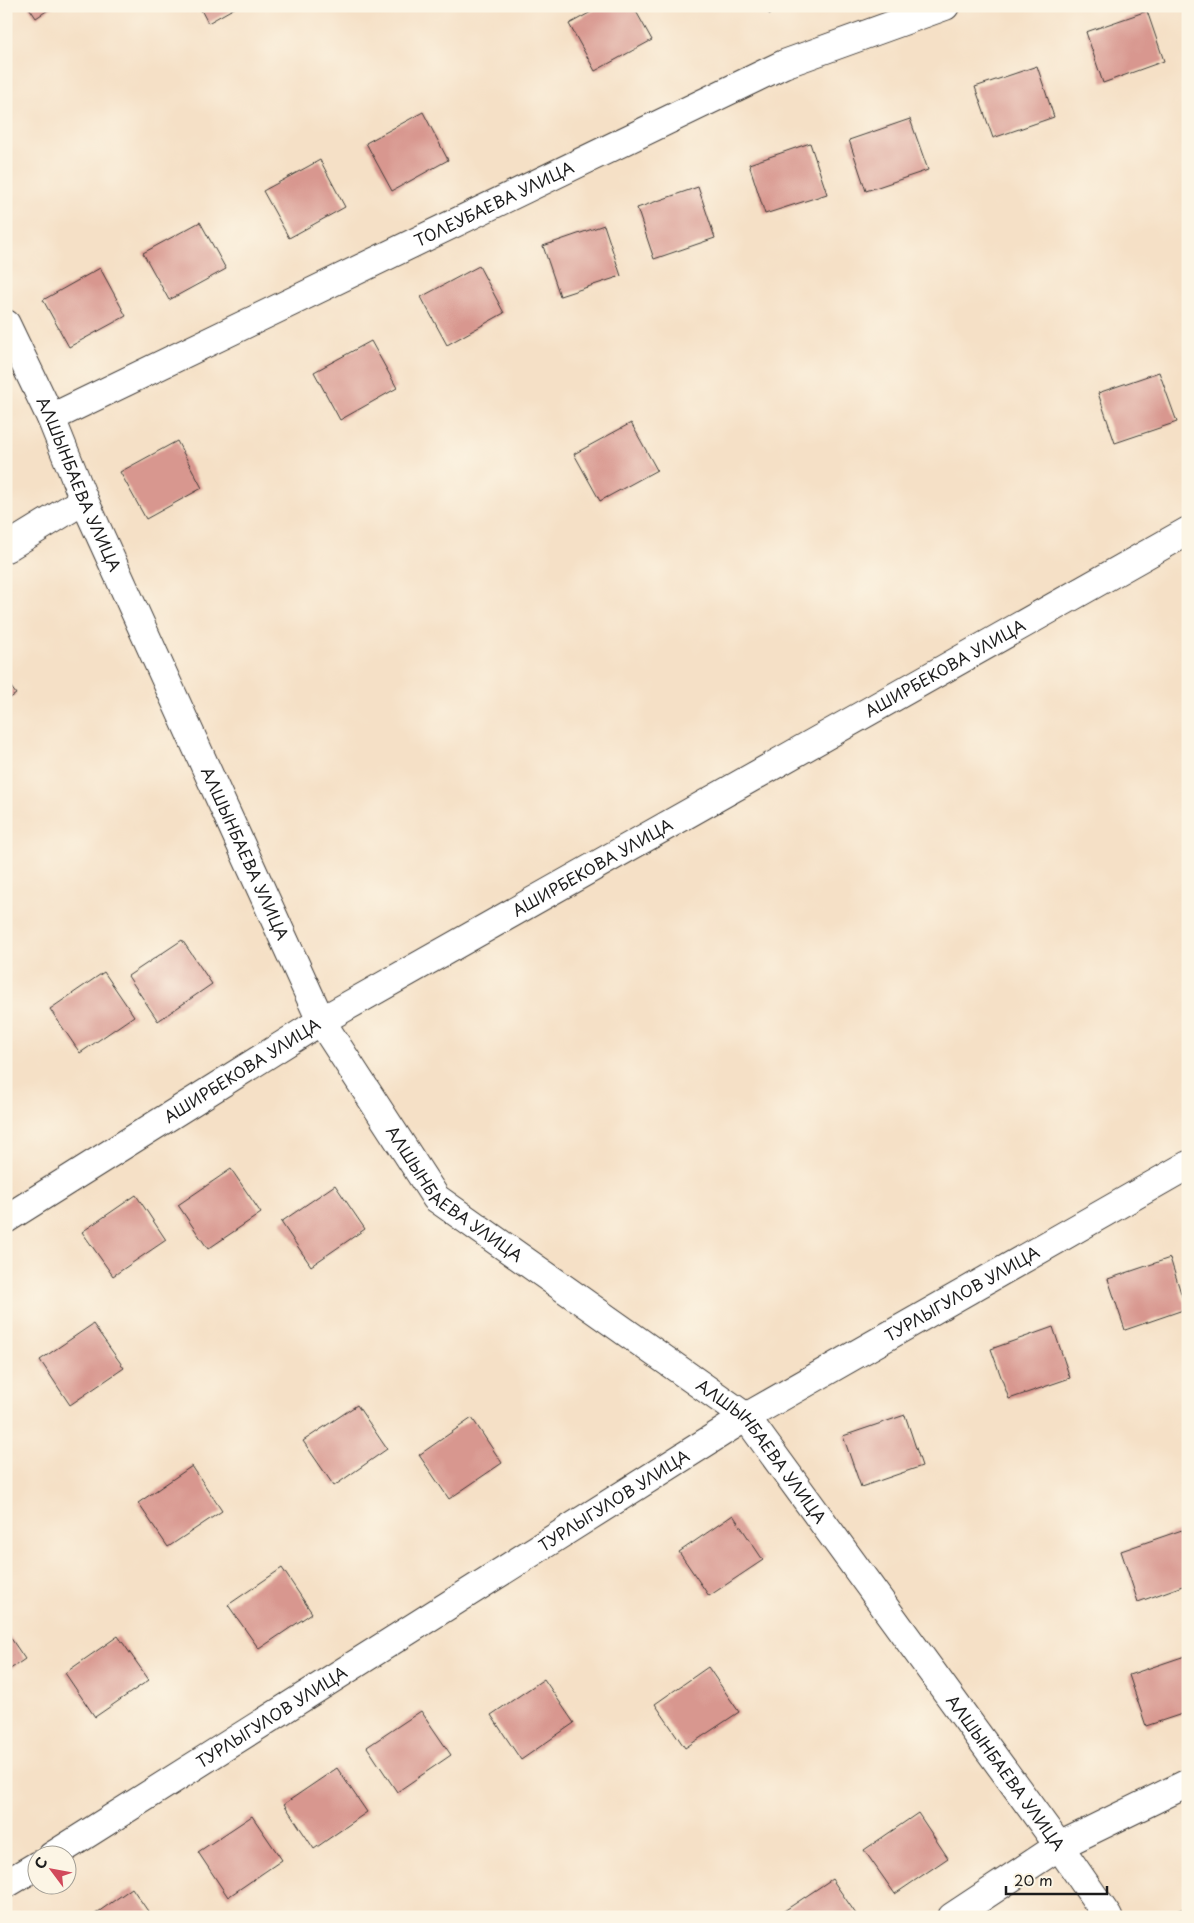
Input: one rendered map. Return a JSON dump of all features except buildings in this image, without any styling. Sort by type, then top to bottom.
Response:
[{"type":"street","name":"ТОЛЕУБАЕВА УЛИЦА","points":[[51,418],[784,64],[944,6]]},
{"type":"street","name":"АЛШЫНБАЕВА УЛИЦА","points":[[6,324],[51,418],[84,500],[321,1021],[436,1198],[746,1417],[1059,1846],[1108,1917]]},
{"type":"street","points":[[6,548],[84,500]]},
{"type":"street","name":"АШИРБЕКОВА УЛИЦА","points":[[6,1219],[321,1021],[1188,531]]},
{"type":"street","name":"ТУРЛЫГУЛОВ УЛИЦА","points":[[68,1846],[746,1417],[1188,1165]]},
{"type":"street","points":[[952,1917],[1059,1846],[1188,1783]]},
{"type":"street","points":[[6,1884],[28,1871]]}]
